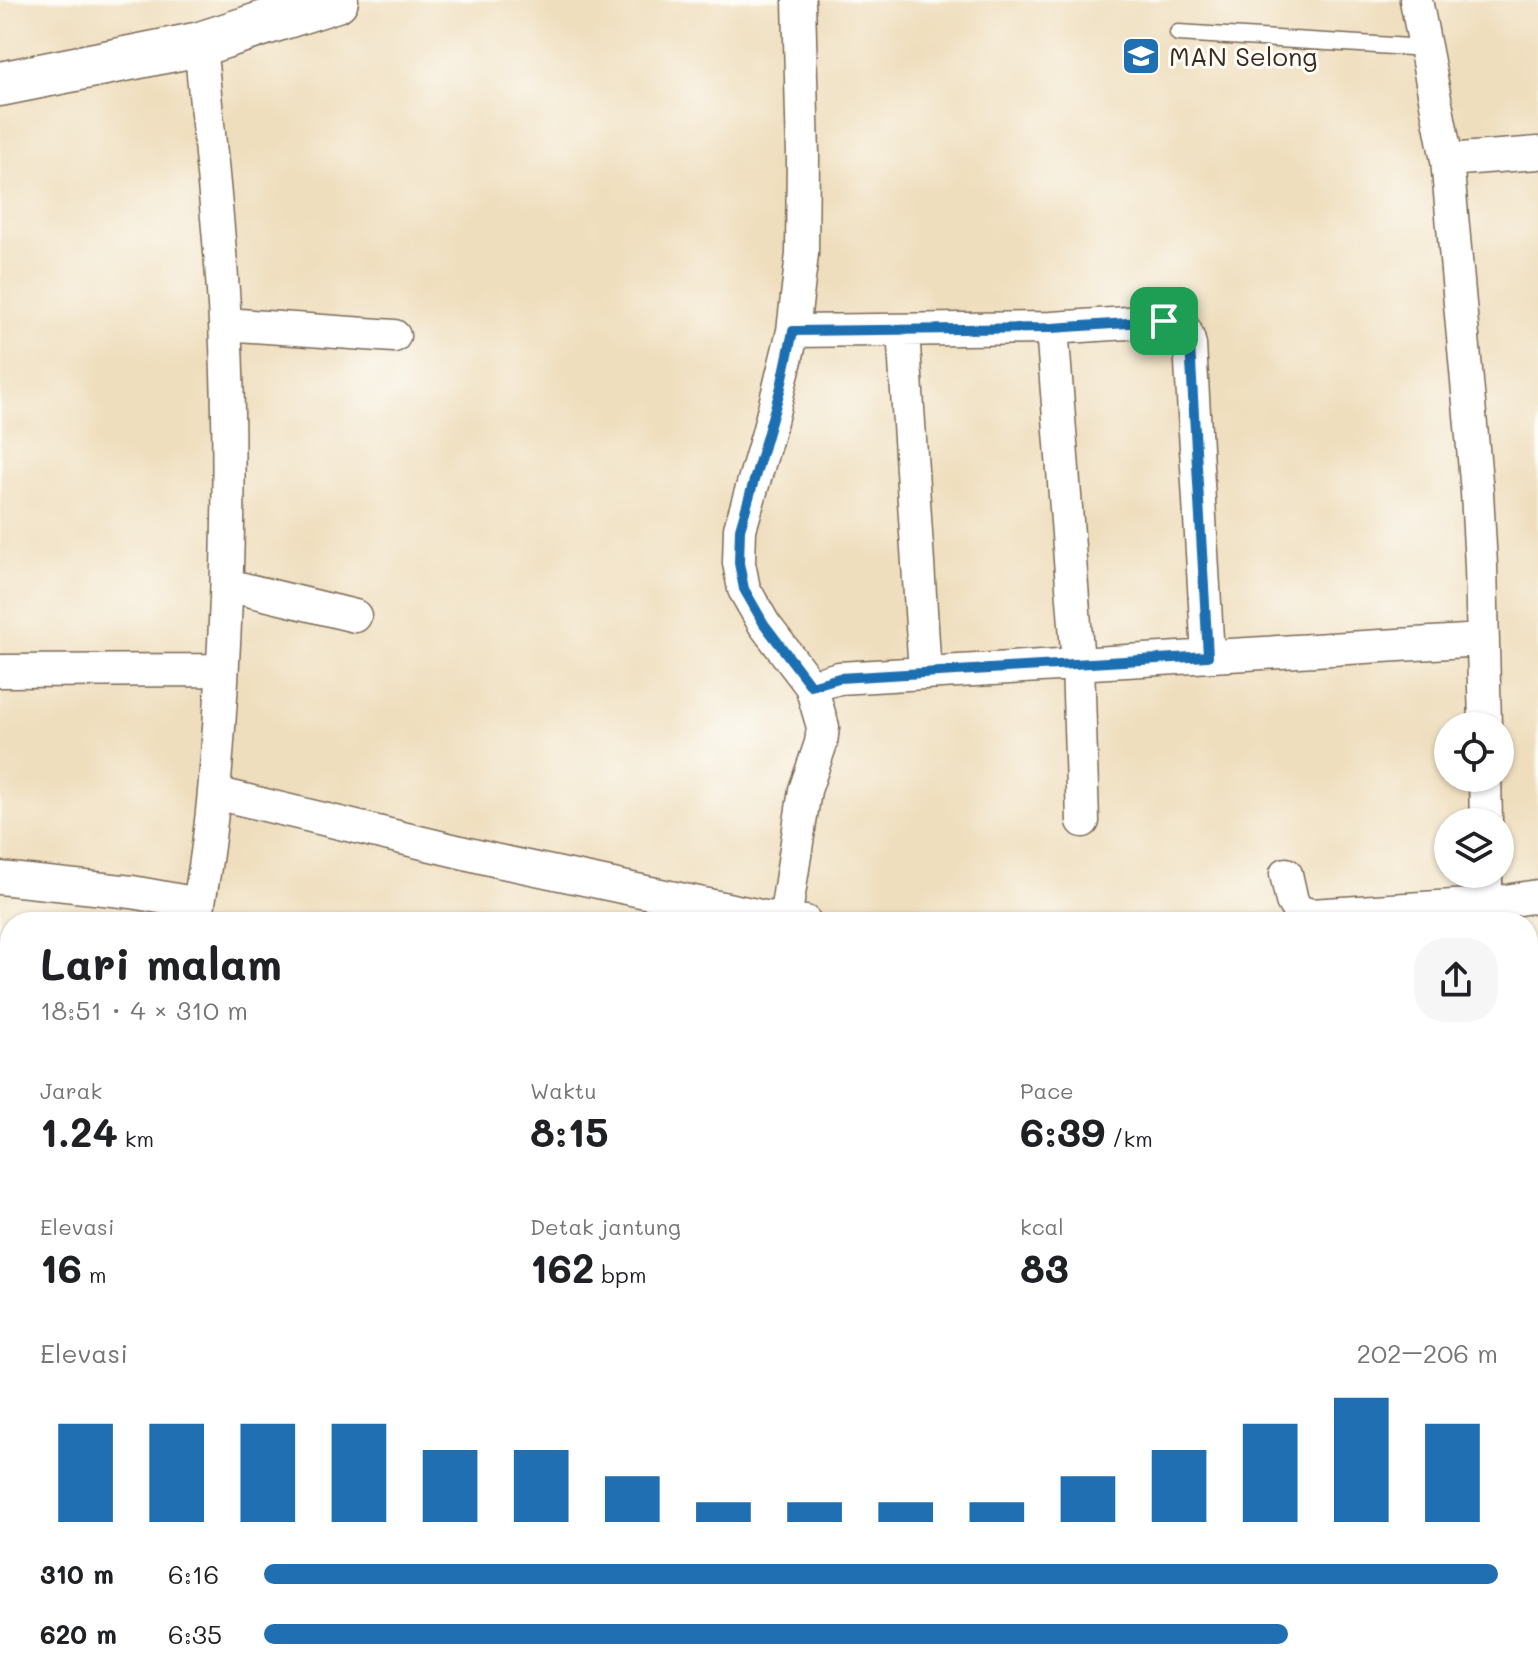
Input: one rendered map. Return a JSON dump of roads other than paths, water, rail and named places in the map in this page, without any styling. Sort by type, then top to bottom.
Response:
[{"type":"street","points":[[0,84],[200,44],[336,0]]},
{"type":"street","points":[[796,912],[805,790],[821,743],[823,727],[811,686],[764,624],[744,589],[739,563],[740,529],[773,418],[793,331],[802,254],[799,0]]},
{"type":"street","points":[[1416,0],[1447,160],[1477,492],[1485,712]]},
{"type":"street","points":[[197,912],[215,793],[227,585],[228,435],[219,229],[200,44]]},
{"type":"street","points":[[1447,160],[1538,153]]},
{"type":"street","points":[[793,331],[1052,328],[1173,320],[1182,324],[1190,345],[1208,656]]},
{"type":"street","points":[[225,324],[394,336]]},
{"type":"street","points":[[1052,328],[1078,663],[1083,821]]},
{"type":"street","points":[[903,330],[925,673]]},
{"type":"street","points":[[227,585],[355,616]]},
{"type":"street","points":[[811,686],[839,678],[1483,640]]},
{"type":"street","points":[[0,671],[222,670]]},
{"type":"street","points":[[215,793],[602,884],[740,912]]},
{"type":"street","points":[[1286,874],[1292,901],[1301,912]]},
{"type":"street","points":[[0,878],[132,892],[194,912]]},
{"type":"street","points":[[1369,912],[1538,896]]},
{"type":"lane","points":[[1178,33],[1426,48]]},
{"type":"place","name":"MAN Selong","points":[[1141,56]]}]
